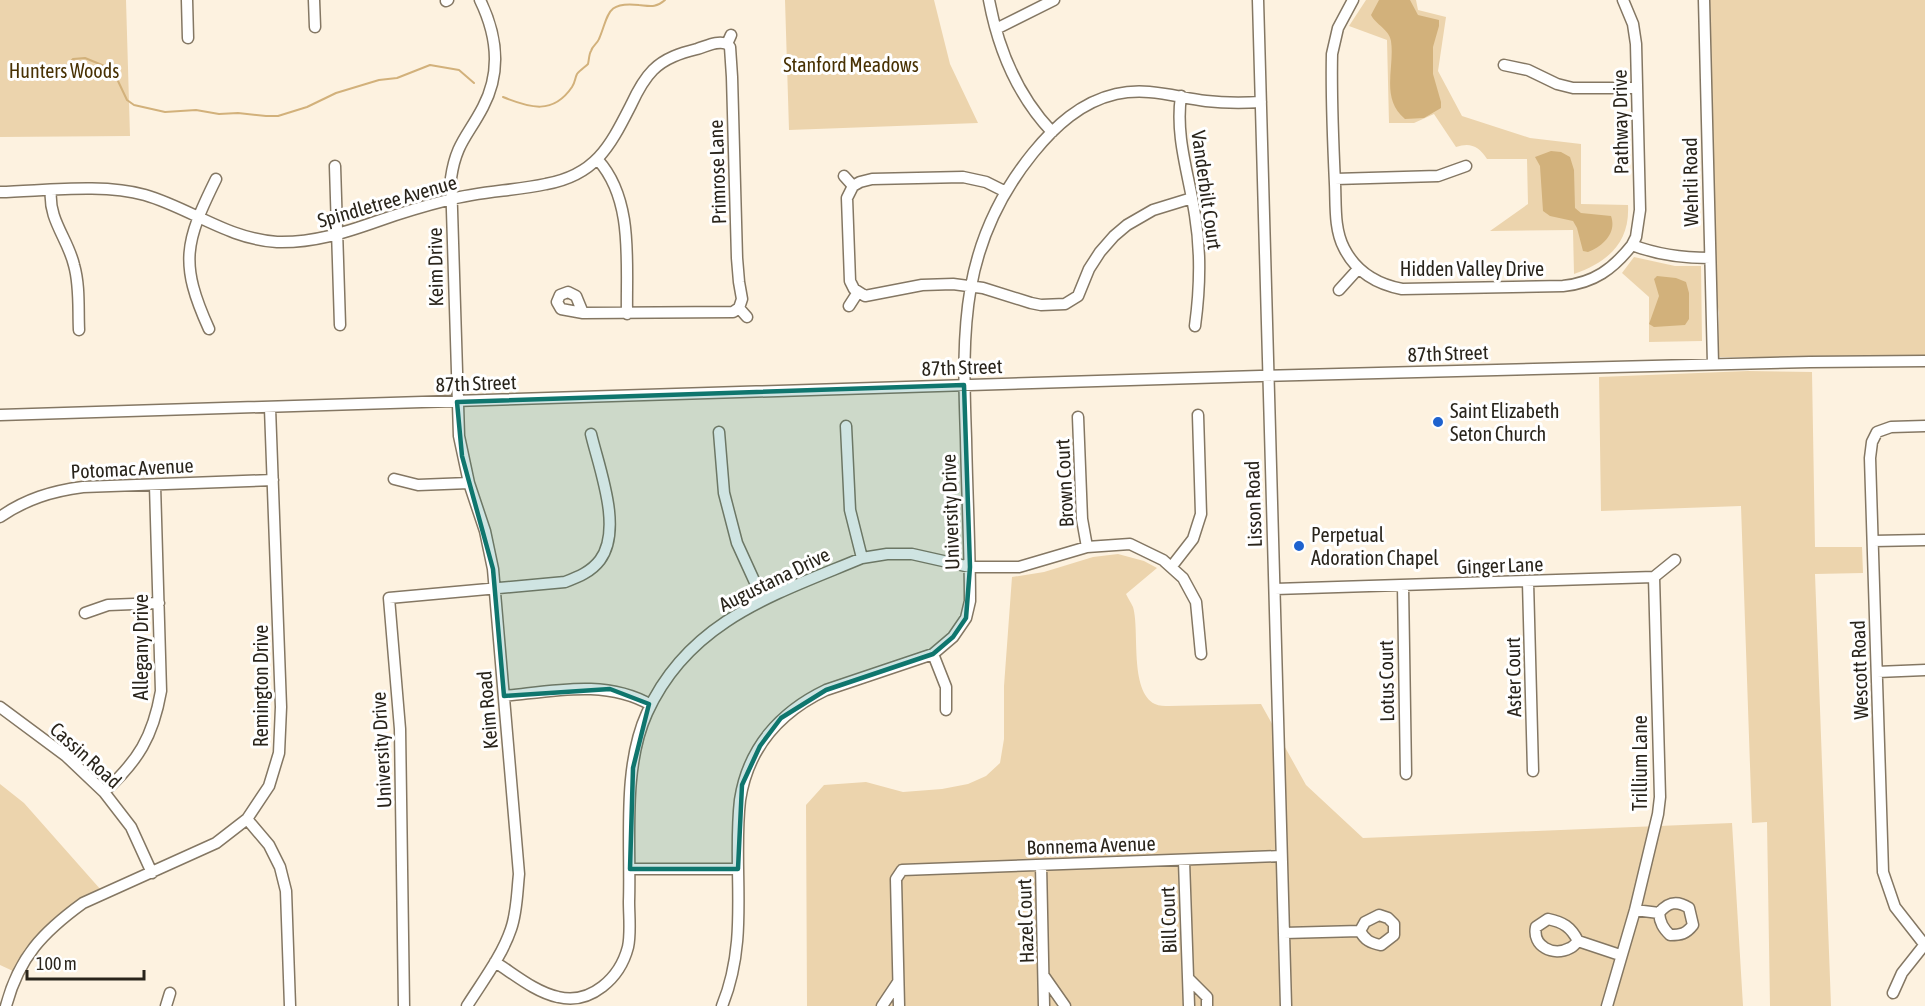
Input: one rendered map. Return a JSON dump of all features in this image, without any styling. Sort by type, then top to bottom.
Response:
[{"type":"street","points":[[187,0],[188,38]]},
{"type":"street","points":[[314,0],[315,27]]},
{"type":"street","name":"Keim Drive","points":[[457,402],[451,178],[456,152],[484,105],[495,71],[495,41],[491,23],[480,0]]},
{"type":"street","points":[[989,0],[1001,46],[1020,87],[1034,110],[1052,132]]},
{"type":"street","points":[[996,29],[1054,0]]},
{"type":"street","name":"Lisson Road","points":[[1258,0],[1286,1006]]},
{"type":"street","name":"Hidden Valley Drive","points":[[1353,0],[1338,28],[1332,54],[1335,179],[1339,236],[1358,269],[1385,285],[1402,289],[1563,286],[1582,283],[1602,274],[1615,265],[1632,245]]},
{"type":"street","name":"Pathway Drive","points":[[1623,0],[1630,13],[1635,36],[1637,87],[1640,210],[1636,237],[1632,245]]},
{"type":"street","name":"Wehrli Road","points":[[1704,0],[1713,364]]},
{"type":"street","name":"Spindletree Avenue","points":[[0,192],[126,191],[165,202],[237,235],[274,242],[308,241],[337,235],[452,199],[564,180],[583,171],[598,160],[613,139],[640,86],[653,70],[661,63],[682,53],[729,40]]},
{"type":"street","name":"Primrose Lane","points":[[729,40],[738,270],[742,299],[739,308]]},
{"type":"street","points":[[1504,65],[1528,70],[1557,84],[1573,88],[1637,87]]},
{"type":"street","name":"University Drive","points":[[722,1006],[732,980],[738,950],[738,816],[742,785],[760,746],[781,718],[803,702],[826,690],[933,654],[953,638],[966,618],[970,601],[970,567],[964,326],[970,286],[980,248],[1006,192],[1026,161],[1052,132],[1079,109],[1107,96],[1142,91],[1216,102],[1261,102]]},
{"type":"street","name":"Vanderbilt Court","points":[[1181,96],[1180,140],[1198,240],[1199,266],[1195,326]]},
{"type":"street","points":[[598,160],[615,185],[623,213],[627,314]]},
{"type":"street","points":[[335,166],[340,325]]},
{"type":"street","points":[[1335,179],[1438,177],[1466,166]]},
{"type":"street","points":[[844,176],[853,186]]},
{"type":"street","points":[[1006,192],[986,182],[963,177],[866,180],[853,186],[847,198],[850,281],[858,292],[869,296],[922,285],[953,284],[998,292],[1041,305],[1070,302],[1078,296],[1093,262],[1127,225],[1153,210],[1192,198]]},
{"type":"street","points":[[209,329],[193,291],[189,265],[191,240],[197,217],[216,179]]},
{"type":"street","points":[[51,191],[53,214],[76,271],[79,330]]},
{"type":"street","points":[[1632,245],[1663,254],[1710,258]]},
{"type":"street","points":[[1338,290],[1358,269]]},
{"type":"street","points":[[849,306],[858,292]]},
{"type":"street","points":[[583,314],[706,311],[728,313],[739,308],[747,317]]},
{"type":"street","name":"87th Street","points":[[0,415],[1267,376],[1713,364],[1925,361]]},
{"type":"street","name":"Keim Road","points":[[457,402],[459,436],[469,483],[489,549],[495,590],[519,874],[511,931],[495,962],[466,1006]]},
{"type":"street","name":"Remington Drive","points":[[6,1006],[17,975],[46,933],[83,903],[216,843],[247,819],[269,786],[279,753],[281,707],[270,408]]},
{"type":"street","points":[[1198,415],[1201,514],[1193,539],[1172,566],[1183,578],[1196,602],[1201,654]]},
{"type":"street","name":"Brown Court","points":[[1078,417],[1082,519],[1087,547]]},
{"type":"street","points":[[846,426],[850,510],[862,558]]},
{"type":"street","name":"Wescott Road","points":[[1925,426],[1892,427],[1877,432],[1870,458],[1883,872],[1895,907],[1925,944]]},
{"type":"street","points":[[719,432],[724,493],[736,543],[763,600]]},
{"type":"street","points":[[495,590],[565,582],[585,574],[600,559],[608,543],[610,522],[591,434]]},
{"type":"street","points":[[394,479],[418,485],[469,483]]},
{"type":"street","name":"Potomac Avenue","points":[[0,518],[30,499],[61,490],[83,487],[273,480]]},
{"type":"street","name":"Allegany Drive","points":[[104,792],[133,763],[150,735],[161,691],[155,485]]},
{"type":"street","points":[[1873,541],[1925,540]]},
{"type":"street","name":"Augustana Drive","points":[[495,962],[532,985],[557,997],[579,998],[593,993],[606,985],[618,971],[628,946],[630,800],[638,741],[651,705],[671,672],[711,630],[731,617],[763,600],[862,558],[887,554],[912,554],[970,567],[1019,567],[1087,547],[1130,544],[1172,566]]},
{"type":"street","points":[[1654,577],[1675,560]]},
{"type":"street","name":"Ginger Lane","points":[[1275,589],[1654,577]]},
{"type":"street","name":"Trillium Lane","points":[[1607,1006],[1635,910],[1660,797],[1654,577]]},
{"type":"street","name":"Aster Court","points":[[1528,582],[1533,771]]},
{"type":"street","name":"Lotus Court","points":[[1403,586],[1406,774]]},
{"type":"street","name":"University Drive","points":[[404,1006],[400,729],[389,598],[495,590]]},
{"type":"street","points":[[85,613],[108,605],[159,603]]},
{"type":"street","points":[[933,654],[946,687],[946,710]]},
{"type":"street","points":[[1877,672],[1925,670]]},
{"type":"street","points":[[504,696],[573,690],[610,690],[631,695],[651,705]]},
{"type":"street","name":"Cassin Road","points":[[0,707],[66,756],[104,792],[131,827],[152,873]]},
{"type":"street","points":[[247,819],[269,845],[280,867],[286,891],[291,1006]]},
{"type":"street","name":"Bonnema Avenue","points":[[898,981],[896,879],[902,870],[1281,856]]},
{"type":"street","name":"Bill Court","points":[[1185,861],[1189,1006]]},
{"type":"street","name":"Hazel Court","points":[[1041,865],[1044,1006]]},
{"type":"street","points":[[630,869],[738,869]]},
{"type":"street","points":[[1635,910],[1659,913]]},
{"type":"street","points":[[1284,933],[1360,931]]},
{"type":"street","points":[[1578,941],[1620,955]]},
{"type":"street","points":[[1893,993],[1902,973],[1925,944]]},
{"type":"street","name":"Hazel Court","points":[[1044,976],[1065,1006]]},
{"type":"street","name":"Bill Court","points":[[1188,978],[1207,997],[1207,1006]]},
{"type":"street","points":[[882,1006],[898,981]]},
{"type":"street","points":[[898,981],[899,1006]]},
{"type":"street","points":[[166,1006],[170,993]]},
{"type":"highlighted area","points":[[964,385],[970,567],[966,618],[953,637],[933,654],[826,690],[781,718],[760,746],[742,785],[738,869],[630,869],[633,768],[649,704],[610,689],[504,696],[493,569],[462,456],[457,402]]},
{"type":"green space","name":"Hunters Woods","points":[[0,0],[126,0],[130,136],[0,137]]},
{"type":"green space","name":"Stanford Meadows","points":[[785,0],[934,0],[950,64],[978,123],[789,130]]},
{"type":"green space","points":[[1366,0],[1416,0],[1418,10],[1446,17],[1438,71],[1462,116],[1530,138],[1581,144],[1581,204],[1628,205],[1628,218],[1621,240],[1607,257],[1574,274],[1573,230],[1490,231],[1528,204],[1527,159],[1487,159],[1474,146],[1456,147],[1434,114],[1414,123],[1389,123],[1387,40],[1349,26]]},
{"type":"green space","points":[[1704,0],[1925,0],[1925,357],[1718,357],[1719,313],[1710,258]]},
{"type":"green space","points":[[1634,257],[1675,266],[1701,266],[1702,341],[1649,342],[1649,297],[1622,273]]},
{"type":"green space","points":[[1748,371],[1812,372],[1815,547],[1862,547],[1863,573],[1815,574],[1831,1006],[1770,1006],[1767,822],[1752,823],[1741,506],[1601,511],[1599,377]]},
{"type":"green space","points":[[1118,554],[1144,561],[1157,568],[1126,594],[1133,607],[1138,674],[1147,697],[1155,704],[1164,706],[1261,704],[1306,785],[1363,838],[1732,823],[1743,1006],[807,1006],[806,805],[824,785],[866,782],[903,792],[968,784],[986,776],[1000,763],[1004,739],[1004,686],[1012,577],[1044,572],[1093,557]]},
{"type":"green space","points":[[0,784],[24,803],[101,890],[13,971],[0,965]]},
{"type":"shaded area","points":[[1379,0],[1410,0],[1418,15],[1439,20],[1433,47],[1433,74],[1441,108],[1424,118],[1405,119],[1397,111],[1393,102],[1390,82],[1392,51],[1390,37],[1371,15]]},
{"type":"shaded area","points":[[1551,151],[1561,152],[1570,157],[1574,170],[1575,208],[1581,213],[1611,216],[1612,228],[1607,238],[1588,252],[1583,251],[1573,221],[1550,216],[1543,211],[1540,166],[1535,157]]},
{"type":"shaded area","points":[[1657,276],[1676,278],[1686,282],[1689,293],[1689,319],[1685,325],[1654,327],[1649,324],[1659,296],[1654,279]]},
{"type":"waterway","points":[[503,97],[522,104],[540,107],[557,102],[565,96],[574,84],[577,74],[588,64],[592,49],[599,39],[607,17],[614,8],[628,4],[653,6],[665,0]]},
{"type":"waterway","points":[[10,73],[35,70],[61,73],[73,59],[85,58],[107,67],[118,81],[127,100],[134,105],[165,112],[196,110],[219,114],[238,113],[266,116],[278,116],[307,107],[336,93],[379,80],[397,78],[430,65],[459,70],[474,83]]},
{"type":"place","name":"Saint Elizabeth Seton Church","points":[[1438,422]]},
{"type":"place","name":"Perpetual Adoration Chapel","points":[[1299,546]]}]
